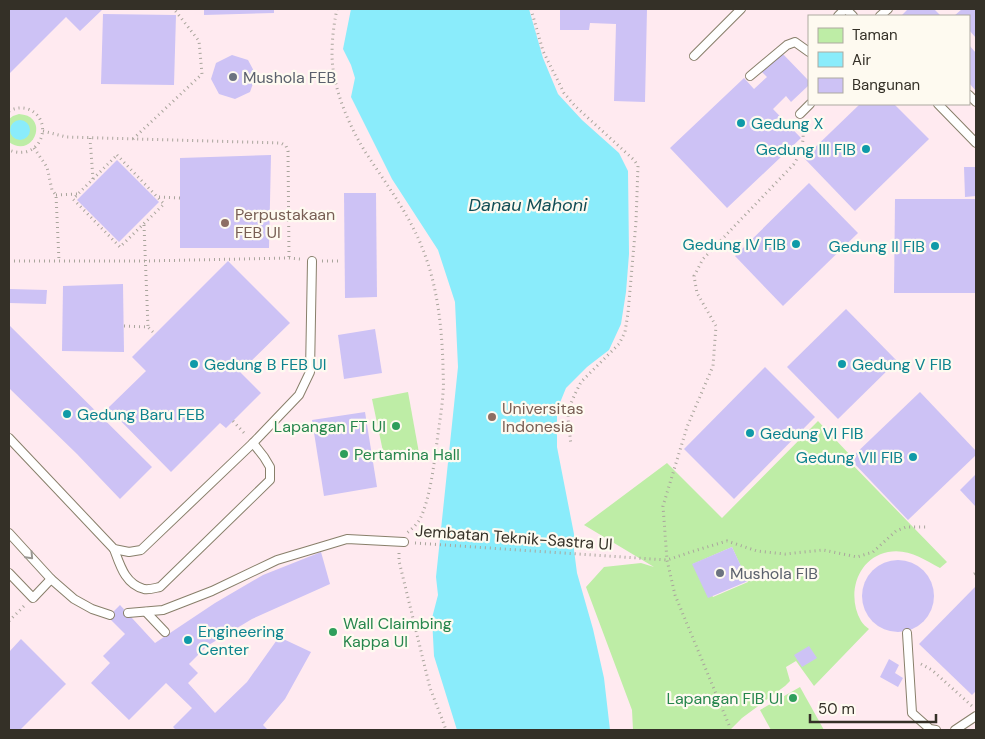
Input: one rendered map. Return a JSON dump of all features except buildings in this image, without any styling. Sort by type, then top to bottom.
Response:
[{"type":"lane","points":[[694,56],[741,9]]},
{"type":"lane","points":[[750,76],[786,45],[795,42],[808,48]]},
{"type":"lane","points":[[800,114],[809,105]]},
{"type":"lane","points":[[939,105],[976,143]]},
{"type":"lane","points":[[114,549],[129,552],[141,550],[253,443],[299,395],[310,372],[312,261]]},
{"type":"lane","points":[[9,438],[114,549],[122,571],[132,583],[145,589],[160,587],[270,480],[270,467],[253,443]]},
{"type":"lane","points":[[9,533],[51,578],[74,598],[92,609],[110,615]]},
{"type":"lane","points":[[128,614],[162,610],[212,592],[277,560],[347,538],[401,542]]},
{"type":"lane","points":[[9,572],[33,598],[51,578]]},
{"type":"lane","points":[[146,612],[165,632]]},
{"type":"lane","points":[[908,633],[912,713],[930,730],[936,730]]},
{"type":"lane","points":[[955,730],[976,716]]},
{"type":"path","points":[[133,140],[202,74],[199,41],[174,9]]},
{"type":"path","points":[[337,9],[332,55],[335,78],[342,102],[352,128],[415,230],[424,252],[434,290],[442,344],[443,392],[435,454],[426,504],[419,521],[401,542],[399,561],[430,688],[446,730]]},
{"type":"path","points":[[531,9],[543,51],[564,93],[575,106],[634,160],[638,166],[636,222],[625,332],[619,344],[581,382],[574,394],[568,418],[571,445]]},
{"type":"path","points":[[9,111],[13,108],[26,108],[33,112],[42,124],[43,131],[41,139],[34,148],[24,153],[16,153],[9,150]]},
{"type":"path","points":[[729,725],[674,595],[668,560],[663,506],[687,427],[713,366],[716,326],[697,292],[694,276],[703,258],[794,164],[802,150],[804,132],[800,114]]},
{"type":"path","points":[[43,131],[66,137],[281,144],[286,146],[288,151],[289,258]]},
{"type":"path","points":[[90,138],[93,179]]},
{"type":"path","points":[[34,148],[47,167],[52,190],[56,195],[59,261]]},
{"type":"path","points":[[117,156],[164,204],[120,247],[73,199],[78,194],[117,156]]},
{"type":"path","points":[[56,195],[78,194]]},
{"type":"path","points":[[158,197],[180,198]]},
{"type":"path","points":[[144,224],[148,327],[154,334]]},
{"type":"path","points":[[9,261],[289,258],[312,261],[342,261]]},
{"type":"path","points":[[124,326],[148,327]]},
{"type":"path","points":[[233,421],[253,443]]},
{"type":"path","points":[[668,560],[727,541],[757,551],[785,554],[823,550],[857,557],[873,552],[896,530],[906,527],[930,527]]},
{"type":"path","name":"Jembatan Teknik-Sastra UI","points":[[401,542],[668,560]]},
{"type":"path","points":[[9,621],[33,598]]},
{"type":"path","points":[[909,658],[932,670],[976,710]]},
{"type":"shaded area","name":"Universitas Indonesia","points":[[9,9],[976,9],[976,730],[9,730]]},
{"type":"green space","points":[[19,114],[29,117],[34,122],[36,128],[35,136],[25,146],[18,146],[9,142],[9,119]]},
{"type":"green space","name":"Lapangan FT UI","points":[[408,392],[419,453],[385,461],[372,399]]},
{"type":"green space","points":[[818,421],[850,455],[846,458],[947,562],[940,568],[915,555],[895,551],[877,556],[869,562],[857,579],[855,600],[861,621],[869,629],[814,686],[796,661],[786,667],[790,681],[742,718],[730,730],[633,730],[632,710],[586,587],[604,567],[641,563],[654,567],[584,525],[667,463],[722,518]],"holes":[[[732,547],[748,582],[713,597],[693,564]]]},
{"type":"green space","name":"Lapangan FIB UI","points":[[800,687],[824,730],[771,730],[760,710]]},
{"type":"water","name":"Danau Mahoni","points":[[351,9],[529,9],[543,58],[558,94],[582,120],[619,153],[628,171],[629,254],[621,324],[609,350],[587,367],[566,388],[557,410],[557,447],[574,534],[577,573],[593,629],[604,678],[610,730],[457,730],[434,656],[432,618],[438,595],[436,577],[458,367],[455,302],[438,250],[392,179],[351,97],[355,78],[343,49]]},
{"type":"water","points":[[20,120],[27,123],[30,130],[27,137],[20,140],[13,137],[10,130],[13,123]]},
{"type":"place","name":"Mushola FEB","points":[[233,77]]},
{"type":"place","name":"Gedung X","points":[[741,123]]},
{"type":"place","name":"Gedung III FIB","points":[[866,149]]},
{"type":"place","name":"Perpustakaan FEB UI","points":[[225,223]]},
{"type":"place","name":"Gedung IV FIB","points":[[796,244]]},
{"type":"place","name":"Gedung II FIB","points":[[935,246]]},
{"type":"place","name":"Gedung B FEB UI","points":[[194,364]]},
{"type":"place","name":"Gedung V FIB","points":[[842,364]]},
{"type":"place","name":"Gedung Baru FEB","points":[[67,414]]},
{"type":"place","name":"Universitas Indonesia","points":[[492,417]]},
{"type":"place","name":"Lapangan FT UI","points":[[396,426]]},
{"type":"place","name":"Gedung VI FIB","points":[[750,433]]},
{"type":"place","name":"Pertamina Hall","points":[[344,454]]},
{"type":"place","name":"Gedung VII FIB","points":[[913,457]]},
{"type":"place","name":"Mushola FIB","points":[[720,573]]},
{"type":"place","name":"Wall Claimbing Kappa UI","points":[[333,632]]},
{"type":"place","name":"Engineering Center","points":[[188,640]]},
{"type":"place","name":"Lapangan FIB UI","points":[[793,698]]}]
